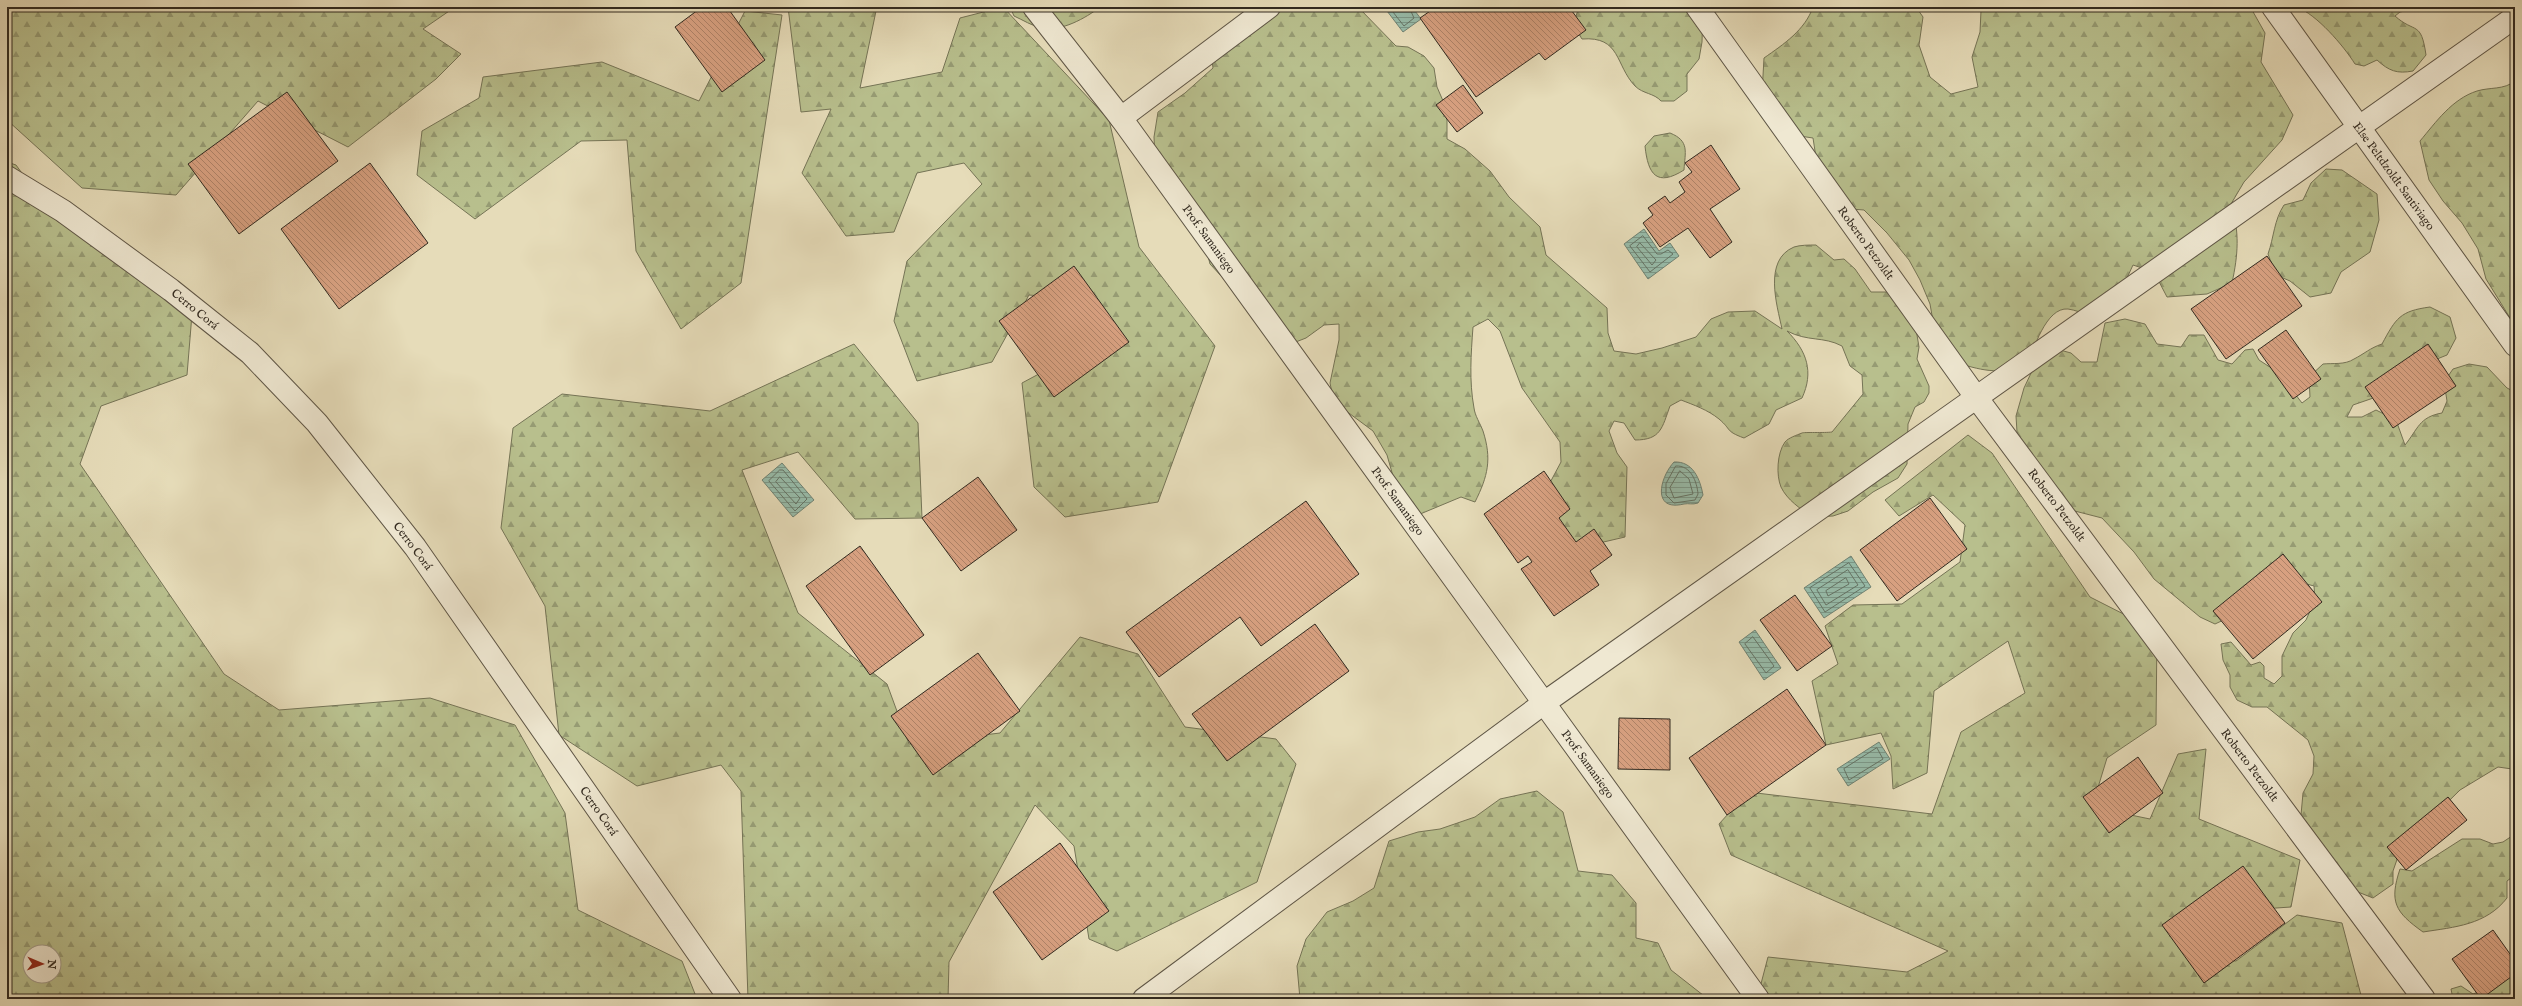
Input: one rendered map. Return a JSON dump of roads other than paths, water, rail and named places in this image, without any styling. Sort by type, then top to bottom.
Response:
[{"type":"street","name":"Prof. Samaniego","points":[[1034,7],[1121,118],[1758,999]]},
{"type":"street","points":[[1121,118],[1269,7]]},
{"type":"street","name":"Roberto Petzoldt","points":[[1697,7],[1976,397],[2424,999]]},
{"type":"street","name":"Else Peltdzoldt Santiviago","points":[[2273,7],[2515,345]]},
{"type":"street","points":[[1144,999],[1544,703],[2515,17]]},
{"type":"street","name":"Cerro Corá","points":[[7,177],[63,211],[171,290],[250,353],[317,422],[415,546],[730,999]]},
{"type":"water","points":[[1384,7],[1412,7],[1421,19],[1403,32]]},
{"type":"water","points":[[1644,229],[1659,251],[1670,243],[1679,256],[1648,279],[1624,244]]},
{"type":"water","points":[[1674,462],[1686,464],[1698,477],[1703,495],[1698,503],[1674,505],[1667,503],[1663,498],[1661,492],[1662,484],[1669,468]]},
{"type":"water","points":[[782,463],[814,500],[793,517],[762,480]]},
{"type":"water","points":[[1851,556],[1871,587],[1824,618],[1804,588]]},
{"type":"water","points":[[1755,630],[1781,668],[1764,680],[1739,642]]},
{"type":"water","points":[[1879,742],[1890,759],[1848,786],[1837,769]]}]
